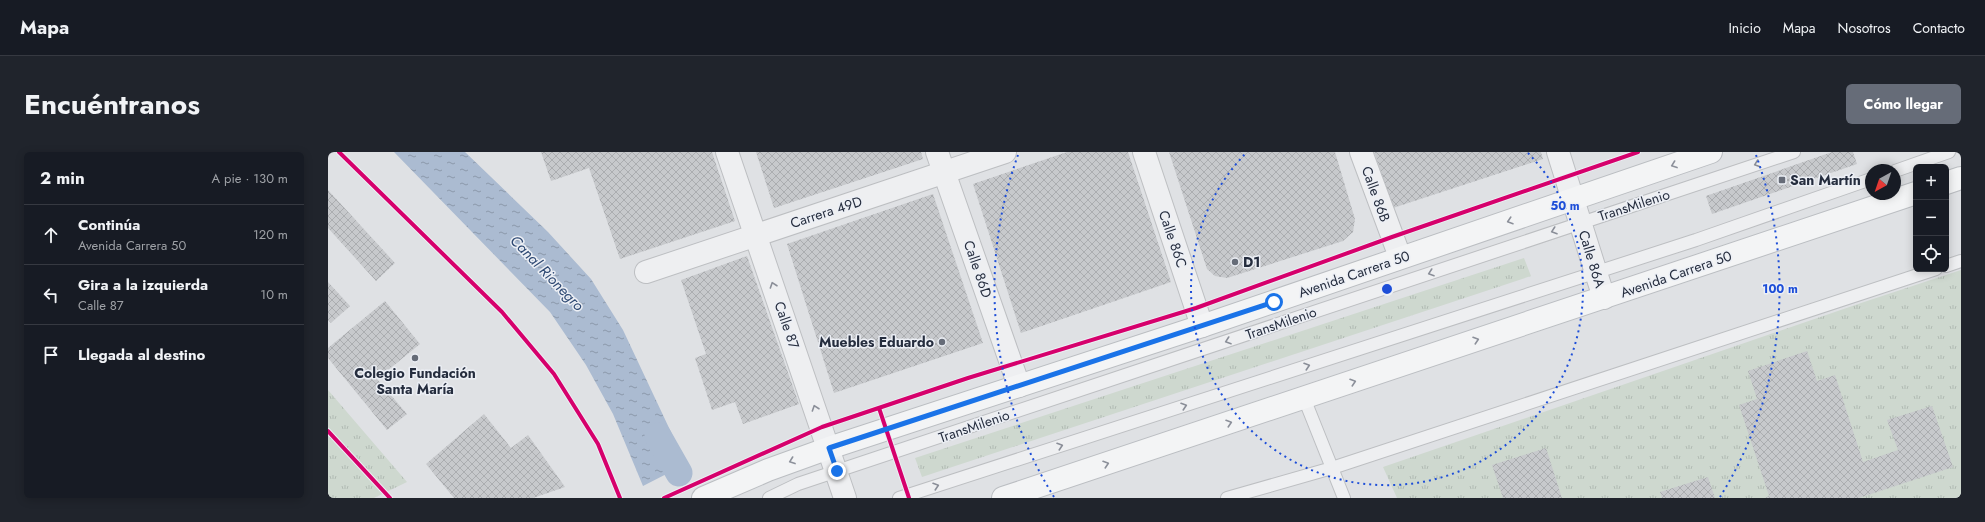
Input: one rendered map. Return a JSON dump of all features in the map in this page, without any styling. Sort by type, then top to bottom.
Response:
[{"type":"main road","name":"Avenida Carrera 50","points":[[703,498],[768,470],[829,448],[1202,326],[1400,257],[1573,200],[1711,152]]},
{"type":"main road","points":[[1949,182],[1961,178]]},
{"type":"main road","name":"Avenida Carrera 50","points":[[1002,498],[1913,194]]},
{"type":"street","name":"Calle 87","points":[[727,152],[845,498]]},
{"type":"street","name":"Calle 86D","points":[[937,152],[1019,386]]},
{"type":"street","name":"Carrera 49D","points":[[646,272],[1006,152]]},
{"type":"street","name":"Calle 86C","points":[[1144,152],[1202,326]]},
{"type":"street","name":"Calle 86B","points":[[1361,152],[1400,257]]},
{"type":"street","name":"Calle 86A","points":[[1558,152],[1604,298]]},
{"type":"lane","name":"TransMilenio","points":[[769,498],[798,484],[1794,152]]},
{"type":"lane","points":[[1901,169],[1948,152]]},
{"type":"lane","points":[[899,498],[1696,240],[1865,181]]},
{"type":"lane","points":[[1949,265],[1961,261]]},
{"type":"lane","points":[[1227,498],[1332,468],[1927,272]]},
{"type":"lane","points":[[1304,398],[1344,498]]},
{"type":"green space","points":[[1524,258],[1531,276],[922,477],[915,458]]},
{"type":"green space","points":[[1961,270],[1961,498],[1397,498],[1383,467],[1864,302]]},
{"type":"green space","points":[[328,390],[407,482],[374,498],[328,498]]},
{"type":"water","points":[[394,152],[465,152],[548,232],[591,279],[623,330],[686,464],[643,486],[613,414],[586,365],[550,312]]},
{"type":"building","points":[[541,152],[712,152],[735,221],[620,259],[589,168],[551,181]]},
{"type":"building","points":[[756,152],[921,152],[923,159],[774,208]]},
{"type":"building","points":[[1067,152],[1128,152],[1171,282],[1021,333],[973,184]]},
{"type":"building","points":[[1169,152],[1335,152],[1355,219],[1353,232],[1343,241],[1227,278],[1215,276],[1207,269]]},
{"type":"building","points":[[1374,152],[1541,152],[1543,159],[1393,208]]},
{"type":"building","name":"San Martín","points":[[1832,152],[1853,152],[1857,164],[1712,214],[1706,196]]},
{"type":"building","points":[[328,190],[395,263],[376,281],[328,228]]},
{"type":"building","points":[[933,194],[983,343],[834,393],[787,244]]},
{"type":"building","points":[[747,256],[799,404],[743,424],[735,402],[712,410],[695,358],[706,354],[681,280]]},
{"type":"building","points":[[328,282],[350,306],[331,323],[328,320]]},
{"type":"building","points":[[385,301],[420,344],[377,379],[407,414],[387,430],[328,358],[328,348]]},
{"type":"building","points":[[1807,351],[1817,381],[1835,375],[1863,462],[1898,450],[1887,420],[1932,406],[1953,467],[1859,498],[1765,498],[1769,496],[1739,405],[1757,399],[1748,371]]},
{"type":"building","points":[[484,414],[511,448],[528,435],[565,487],[533,498],[454,498],[426,464]]},
{"type":"building","points":[[1546,448],[1562,498],[1503,498],[1492,465]]},
{"type":"building","points":[[1708,477],[1715,498],[1662,498],[1660,492]]},
{"type":"waterway","name":"Canal Rionegro","points":[[658,436],[679,473]]},
{"type":"cycle path","points":[[339,152],[502,312],[554,374],[598,444],[620,498]]},
{"type":"cycle path","points":[[664,498],[822,427],[968,378],[1196,308],[1392,237],[1638,152]]},
{"type":"cycle path","points":[[879,408],[909,498]]},
{"type":"cycle path","points":[[328,431],[390,498]]},
{"type":"place","name":"San Martín","points":[[1782,180]]},
{"type":"place","name":"D1","points":[[1235,262]]},
{"type":"place","name":"Muebles Eduardo","points":[[942,342]]},
{"type":"place","name":"Colegio Fundación Santa María","points":[[415,358]]},
{"type":"route","points":[[837,471],[829,448],[1274,302]]}]
